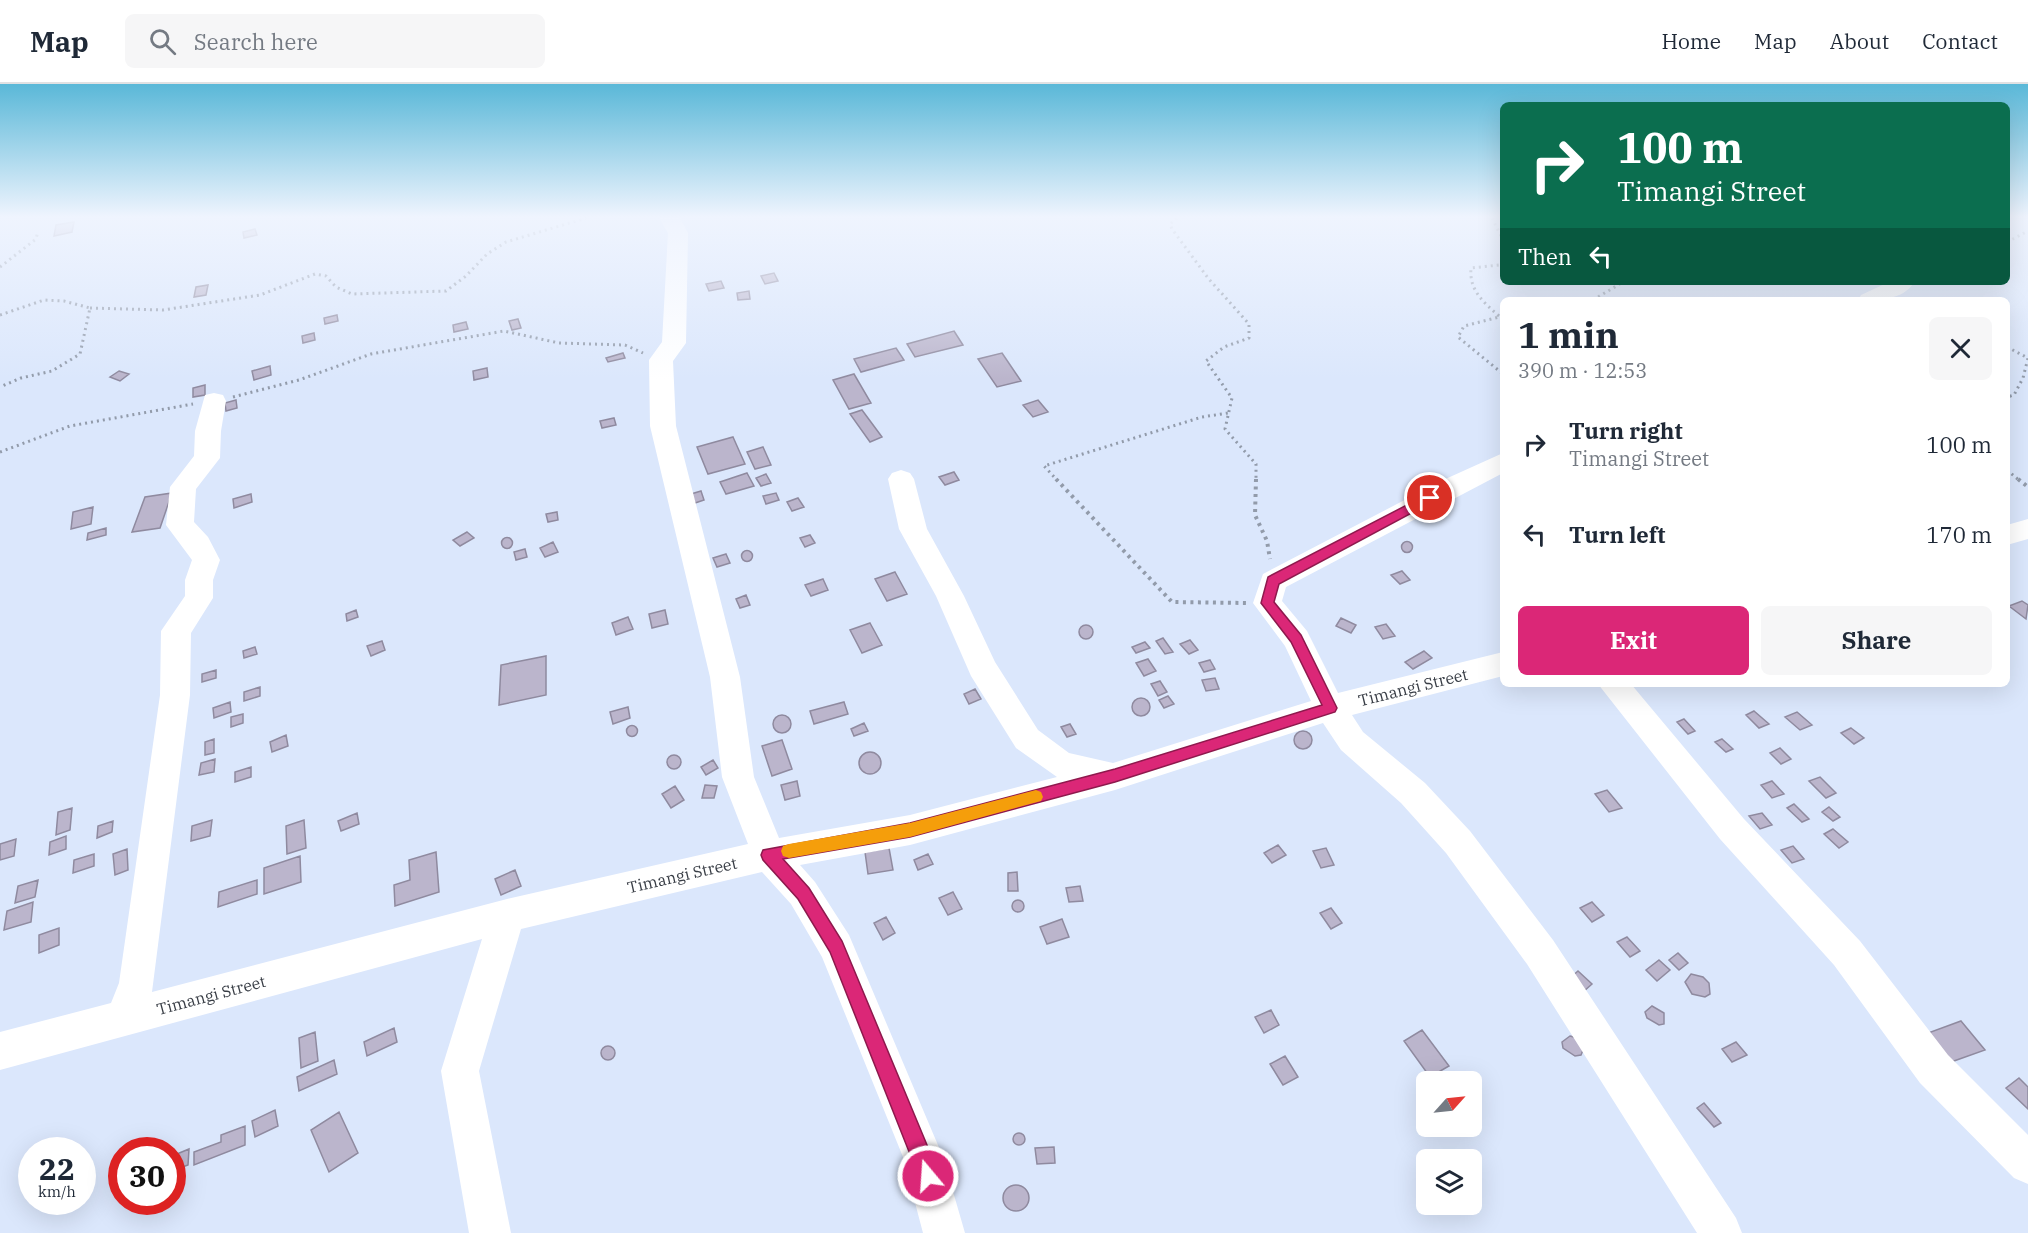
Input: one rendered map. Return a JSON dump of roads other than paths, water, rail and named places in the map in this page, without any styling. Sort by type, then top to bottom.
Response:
[{"type":"street","points":[[677,272],[674,343],[661,360],[663,426],[725,677],[738,777],[769,855],[803,893],[836,947],[922,1157],[944,1233]]},
{"type":"street","points":[[1875,297],[1900,285]]},
{"type":"street","points":[[124,1018],[137,983],[175,696],[176,631],[199,598],[198,580],[206,560],[198,544],[180,525],[183,487],[207,458],[208,431],[214,401]]},
{"type":"street","points":[[1500,463],[1449,487],[1270,592],[1297,639],[1330,708],[1352,741],[1413,794],[1458,842],[1540,952],[1720,1233]]},
{"type":"street","points":[[900,479],[914,529],[950,596],[982,668],[1027,740],[1061,765],[1115,776]]},
{"type":"street","points":[[2010,534],[2028,530]]},
{"type":"street","name":"Timangi Street","points":[[0,1051],[507,916],[769,855],[910,830],[1115,776],[1330,708],[1500,665]]},
{"type":"street","points":[[1615,687],[1732,830],[1846,953],[1934,1069],[2028,1164]]},
{"type":"street","points":[[490,1233],[460,1071],[507,916]]}]
